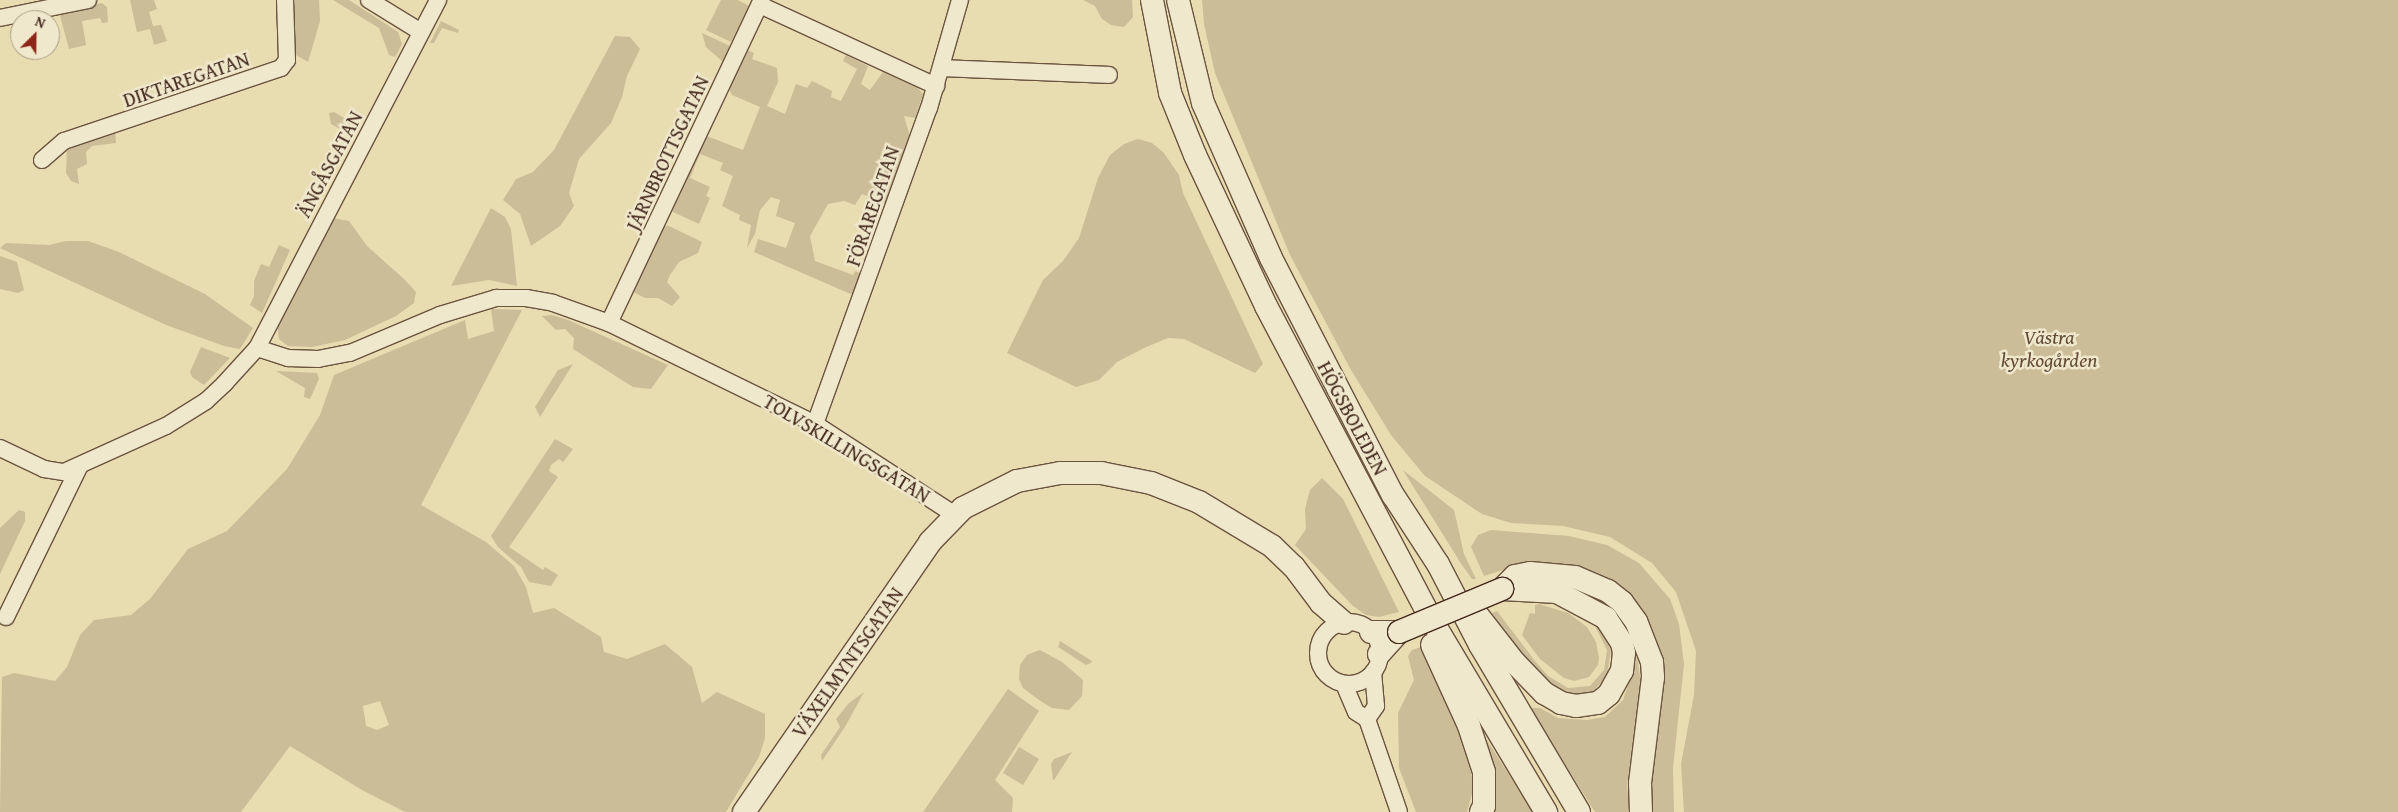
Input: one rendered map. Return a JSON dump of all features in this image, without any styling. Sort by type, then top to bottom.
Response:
[{"type":"main road","name":"HÖGSBOLEDEN","points":[[1152,0],[1170,94],[1195,155],[1294,362],[1434,624],[1546,812]]},
{"type":"main road","name":"HÖGSBOLEDEN","points":[[1178,0],[1203,103],[1229,168],[1301,318],[1393,495],[1438,564],[1480,646],[1579,812]]},
{"type":"main road","points":[[955,515],[995,489],[1033,477],[1084,472],[1135,479],[1199,502],[1252,532],[1294,567],[1336,627]]},
{"type":"main road","name":"VÄXELMYNTSGATAN","points":[[744,812],[930,542],[955,515]]},
{"type":"main road","points":[[1438,564],[1515,663],[1544,693],[1561,703],[1576,706],[1590,705],[1604,698],[1622,671],[1624,653],[1622,643],[1606,618],[1556,592],[1502,589]]},
{"type":"main road","points":[[1371,632],[1399,632],[1502,589],[1516,576],[1530,573],[1575,577],[1608,591],[1622,602],[1636,620],[1652,662],[1654,677],[1640,783],[1641,812]]},
{"type":"main road","points":[[1434,624],[1431,647],[1469,726],[1484,772],[1484,806],[1481,812]]},
{"type":"main road","points":[[1376,663],[1399,632]]},
{"type":"street","points":[[0,18],[88,0]]},
{"type":"street","name":"DIKTAREGATAN","points":[[42,160],[64,141],[281,68],[287,60],[285,0]]},
{"type":"street","points":[[369,0],[421,32]]},
{"type":"street","name":"ÄNGÅSGATAN","points":[[0,448],[44,469],[64,472],[150,434],[206,401],[257,348],[438,0]]},
{"type":"street","name":"FÖRAREGATAN","points":[[815,424],[859,310],[936,86],[960,0]]},
{"type":"street","points":[[761,2],[936,86]]},
{"type":"street","name":"JÄRNBROTTSGATAN","points":[[609,323],[761,2]]},
{"type":"street","points":[[942,68],[1109,75]]},
{"type":"street","name":"TOLVSKILLINGSGATAN","points":[[257,348],[288,358],[327,358],[350,353],[473,304],[510,297],[553,303],[609,323],[815,424],[955,515]]},
{"type":"street","points":[[6,617],[79,467]]},
{"type":"street","points":[[1368,719],[1376,706],[1378,643],[1371,632],[1359,624],[1336,627],[1319,645],[1319,662],[1329,677],[1344,684],[1360,682],[1376,663]]},
{"type":"street","points":[[1344,684],[1356,712],[1368,719],[1399,812]]},
{"type":"green space","points":[[130,0],[154,0],[157,9],[149,12],[153,26],[161,25],[167,41],[154,45],[150,29],[137,32]]},
{"type":"green space","points":[[293,0],[319,0],[320,21],[308,62],[296,55]]},
{"type":"green space","points":[[333,0],[349,0],[398,32],[402,44],[395,57],[389,55],[379,28]]},
{"type":"green space","points":[[721,0],[738,0],[749,6],[731,42],[706,30]]},
{"type":"green space","points":[[1083,0],[1132,0],[1133,17],[1124,27],[1111,25],[1102,19],[1095,6]]},
{"type":"green space","name":"Västra kyrkogården","points":[[1202,0],[2398,0],[2398,812],[1684,812],[1681,764],[1694,695],[1696,651],[1676,592],[1652,563],[1610,537],[1563,526],[1511,523],[1482,514],[1425,476],[1391,435],[1351,370],[1290,255],[1215,73],[1204,24]]},
{"type":"green space","points":[[102,3],[107,7],[108,22],[102,23],[100,18],[82,21],[86,45],[69,49],[60,12]]},
{"type":"green space","points":[[441,21],[459,30],[458,33],[442,28],[434,43],[430,43]]},
{"type":"green space","points":[[702,33],[730,46],[723,62],[706,47]]},
{"type":"green space","points":[[615,36],[630,37],[640,49],[627,76],[622,97],[611,123],[579,159],[569,193],[574,206],[560,226],[531,246],[520,214],[503,200],[516,179],[533,172],[554,150]]},
{"type":"green space","points":[[747,50],[754,53],[752,59],[777,68],[778,82],[767,106],[785,114],[796,84],[807,88],[812,81],[832,91],[831,97],[841,101],[857,69],[843,61],[846,55],[868,66],[861,84],[870,90],[883,72],[917,87],[923,94],[915,118],[904,116],[910,136],[885,203],[862,194],[855,205],[844,201],[828,204],[810,236],[815,261],[853,275],[855,271],[862,274],[853,295],[754,252],[758,239],[786,248],[795,223],[776,216],[780,200],[771,197],[760,210],[755,234],[747,248],[751,225],[739,220],[740,215],[722,206],[733,176],[720,170],[723,163],[700,154],[690,178],[710,187],[706,196],[710,198],[699,224],[673,212],[671,208],[704,135],[743,150],[760,107],[732,95],[729,89]]},
{"type":"green space","points":[[334,112],[357,126],[353,136],[331,124],[329,113]]},
{"type":"green space","points":[[115,130],[116,143],[92,146],[86,152],[87,164],[77,169],[79,184],[71,181],[66,173],[67,149]]},
{"type":"green space","points":[[1138,139],[1152,143],[1164,153],[1179,175],[1183,193],[1263,364],[1255,373],[1184,339],[1168,338],[1117,362],[1099,380],[1076,387],[1007,353],[1043,280],[1063,261],[1079,238],[1098,178],[1110,155],[1124,144]]},
{"type":"green space","points":[[491,208],[505,217],[511,229],[517,286],[489,280],[451,286]]},
{"type":"green space","points":[[333,218],[349,221],[367,246],[416,292],[414,303],[396,316],[345,340],[312,347],[288,346],[279,339],[277,325]]},
{"type":"green space","points":[[662,226],[669,226],[702,242],[698,253],[679,262],[670,275],[667,282],[680,297],[672,306],[658,298],[645,298],[631,291]]},
{"type":"green space","points":[[66,241],[88,241],[119,252],[205,294],[253,328],[240,349],[224,346],[166,325],[0,248],[6,243],[49,245]]},
{"type":"green space","points":[[279,245],[290,250],[262,313],[250,305],[254,296],[254,281],[261,264],[269,267]]},
{"type":"green space","points":[[0,256],[17,262],[24,290],[18,293],[0,289]]},
{"type":"green space","points":[[491,309],[522,310],[421,505],[486,542],[514,566],[526,587],[533,613],[554,608],[601,637],[604,652],[627,659],[665,644],[692,667],[702,703],[717,692],[765,714],[765,738],[759,757],[726,812],[405,812],[362,790],[290,746],[241,812],[0,812],[2,677],[14,673],[55,681],[67,667],[80,635],[94,620],[131,615],[150,599],[188,549],[227,531],[287,469],[320,415],[334,375],[465,320],[468,339],[494,331]],"holes":[[[380,701],[389,725],[377,730],[366,726],[363,706]]]},
{"type":"green space","points":[[552,315],[568,320],[668,365],[651,389],[633,387],[573,349],[574,338],[565,329],[556,330],[542,316]]},
{"type":"green space","points":[[201,347],[230,358],[204,385],[192,377],[190,372]]},
{"type":"green space","points":[[573,364],[540,417],[535,407],[558,370]]},
{"type":"green space","points":[[276,371],[317,373],[319,379],[310,399],[304,397],[305,388]]},
{"type":"green space","points":[[555,439],[573,449],[563,462],[559,459],[551,465],[549,471],[558,477],[509,547],[543,570],[545,567],[558,575],[551,586],[529,582],[521,567],[498,547],[491,536]]},
{"type":"green space","points":[[1403,470],[1454,510],[1464,554],[1476,579],[1472,579],[1460,562]]},
{"type":"green space","points":[[1322,478],[1343,499],[1399,612],[1379,617],[1366,615],[1353,606],[1295,545],[1306,529],[1305,509],[1310,490]]},
{"type":"green space","points":[[19,510],[25,512],[25,521],[0,574],[0,528]]},
{"type":"green space","points":[[1491,530],[1569,536],[1607,545],[1639,563],[1670,599],[1679,624],[1684,664],[1673,768],[1674,812],[1649,812],[1650,775],[1663,663],[1648,620],[1638,607],[1570,566],[1526,563],[1484,576],[1471,547],[1478,535]]},
{"type":"green space","points":[[1539,604],[1568,613],[1587,627],[1596,642],[1599,658],[1598,665],[1589,677],[1574,681],[1564,678],[1540,659],[1522,635],[1530,613],[1535,614],[1535,605]]},
{"type":"green space","points":[[1497,611],[1548,676],[1568,688],[1590,686],[1604,670],[1607,650],[1593,622],[1595,622],[1611,649],[1607,677],[1593,691],[1580,696],[1555,690],[1517,652],[1492,613]]},
{"type":"green space","points":[[1060,641],[1092,661],[1091,663],[1086,665],[1058,647]]},
{"type":"green space","points":[[1421,647],[1464,744],[1474,786],[1467,812],[1416,812],[1399,768],[1398,713],[1414,680],[1408,656],[1412,650]]},
{"type":"green space","points":[[1040,650],[1062,662],[1083,680],[1082,696],[1069,710],[1052,708],[1023,688],[1019,679],[1020,665],[1027,655]]},
{"type":"green space","points":[[1637,657],[1641,682],[1627,786],[1630,812],[1595,812],[1530,708],[1540,708],[1558,718],[1587,720],[1605,717],[1623,700]]},
{"type":"green space","points":[[1008,689],[1039,711],[995,780],[1013,798],[1012,812],[923,812]]},
{"type":"green space","points":[[864,692],[845,727],[822,761],[821,755],[840,727],[836,719],[849,703]]},
{"type":"green space","points":[[1483,734],[1533,812],[1494,812],[1495,803],[1479,736]]},
{"type":"green space","points":[[1019,747],[1039,759],[1023,785],[1003,773]]},
{"type":"green space","points":[[1072,752],[1053,780],[1051,764],[1054,759]]}]
